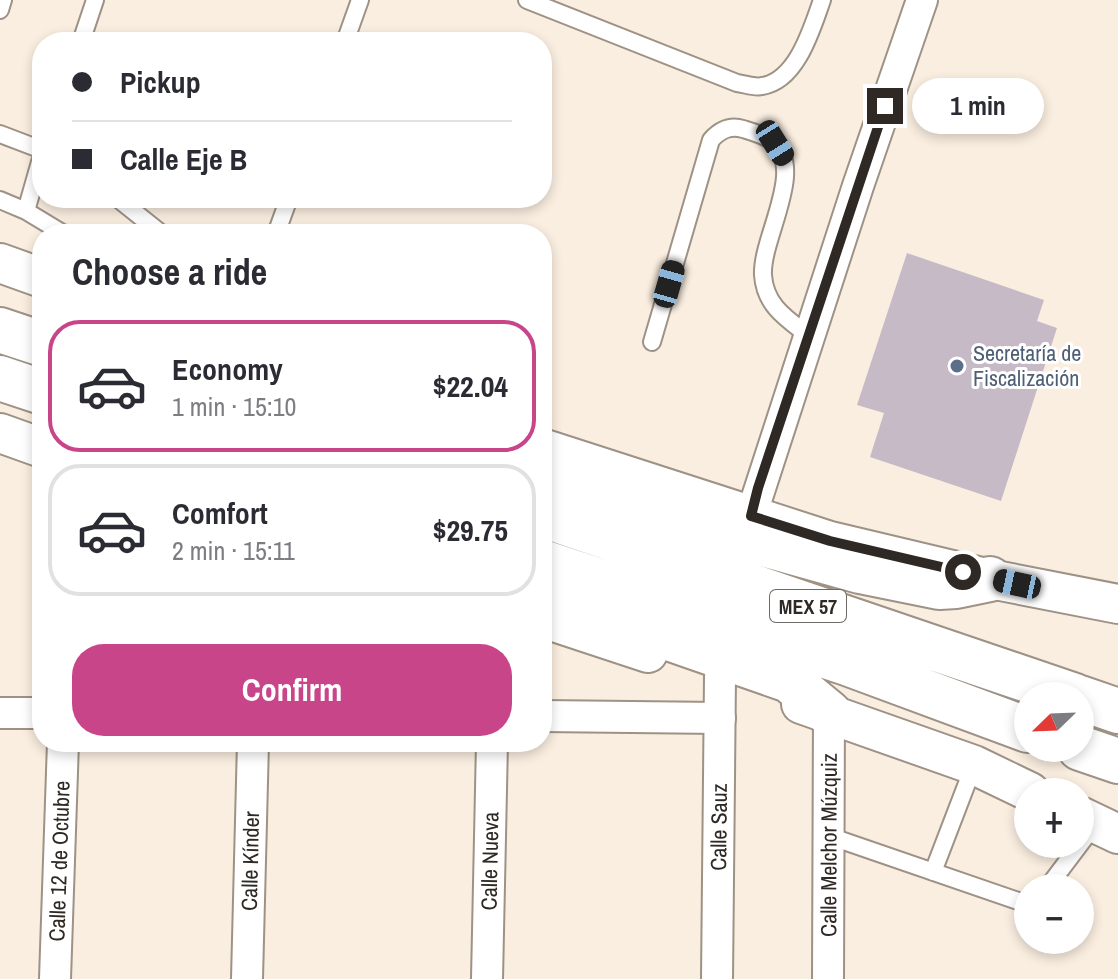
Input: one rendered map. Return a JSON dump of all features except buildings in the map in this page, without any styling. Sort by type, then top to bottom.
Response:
[{"type":"highway","points":[[0,330],[32,341]]},
{"type":"highway","points":[[0,378],[32,389]]},
{"type":"highway","points":[[552,481],[635,508],[860,571],[939,587],[990,579]]},
{"type":"highway","name":"MEX 57","points":[[552,518],[1034,682]]},
{"type":"highway","name":"MEX 57","points":[[552,565],[847,663],[1014,725]]},
{"type":"highway","points":[[552,597],[789,680],[829,713]]},
{"type":"highway","name":"MEX 57","points":[[1094,703],[1118,711]]},
{"type":"highway","points":[[1094,753],[1118,761]]},
{"type":"street","points":[[751,516],[922,0]]},
{"type":"street","points":[[0,263],[32,274]]},
{"type":"street","points":[[0,433],[32,444]]},
{"type":"street","points":[[552,451],[830,541],[990,579],[1118,604]]},
{"type":"street","points":[[552,621],[829,713],[974,765],[1014,784]]},
{"type":"street","name":"Calle Sauz","points":[[717,979],[720,677]]},
{"type":"street","points":[[0,713],[32,713]]},
{"type":"street","name":"Calle Melchor Múzquiz","points":[[828,979],[829,713]]},
{"type":"street","points":[[552,716],[720,718]]},
{"type":"street","name":"Calle 12 de Octubre","points":[[55,979],[63,752]]},
{"type":"street","name":"Calle Kínder","points":[[247,979],[253,752]]},
{"type":"street","name":"Calle Nueva","points":[[487,979],[492,752]]},
{"type":"lane","points":[[0,10],[3,0]]},
{"type":"lane","points":[[84,32],[95,0]]},
{"type":"lane","points":[[349,32],[360,0]]},
{"type":"lane","points":[[527,0],[737,83],[760,87],[778,81],[805,46],[822,0]]},
{"type":"lane","points":[[652,342],[711,140],[729,127],[766,137],[775,143],[784,158],[786,171],[778,213],[766,249],[763,276],[769,300],[777,313],[809,336]]},
{"type":"lane","points":[[0,134],[32,148]]},
{"type":"lane","points":[[26,211],[32,189]]},
{"type":"lane","points":[[0,200],[47,224]]},
{"type":"lane","points":[[130,208],[150,224]]},
{"type":"lane","points":[[933,872],[974,765]]},
{"type":"lane","points":[[1059,874],[1103,821]]},
{"type":"lane","points":[[829,836],[1014,900]]},
{"type":"place","name":"Secretaría de Fiscalización","points":[[957,366]]},
{"type":"route","points":[[885,106],[751,516],[830,541],[963,572]]}]
